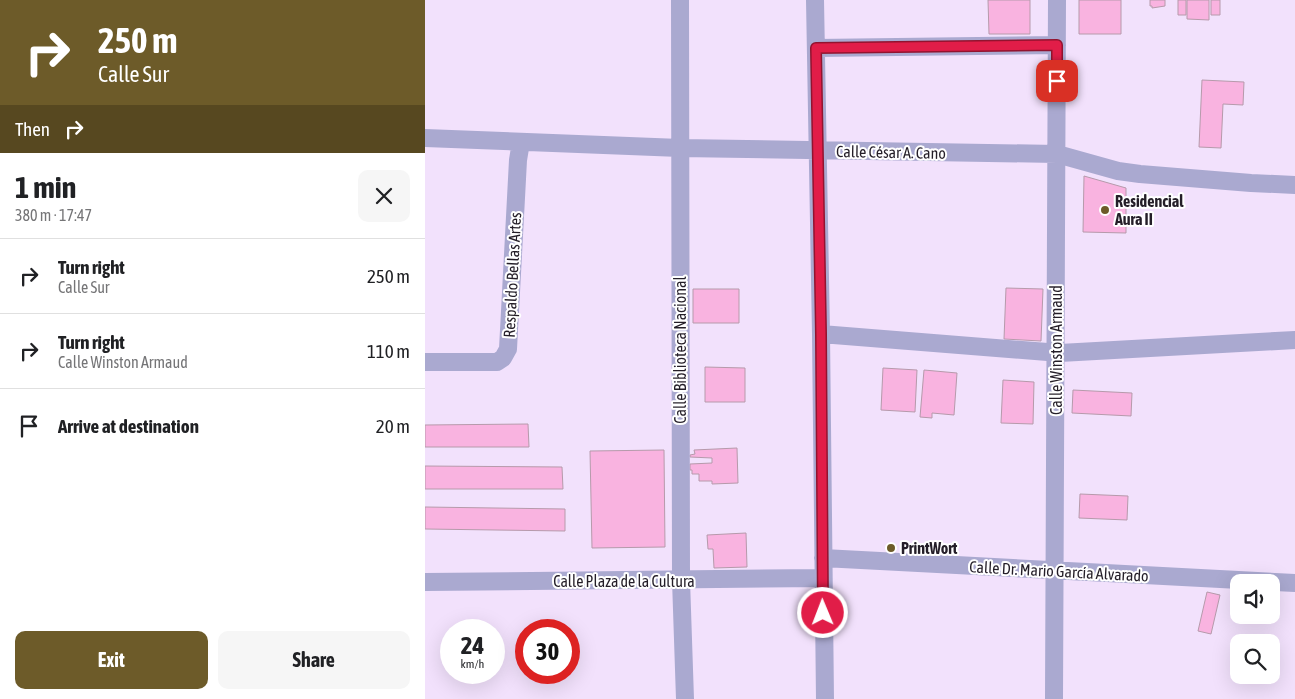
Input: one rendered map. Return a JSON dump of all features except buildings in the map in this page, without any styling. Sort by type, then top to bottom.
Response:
[{"type":"street","name":"Calle Biblioteca Nacional","points":[[679,0],[681,580],[685,699]]},
{"type":"street","points":[[815,0],[825,699]]},
{"type":"street","name":"Calle Winston Armaud","points":[[1054,699],[1057,0]]},
{"type":"street","points":[[816,48],[1057,45]]},
{"type":"street","name":"Calle César A. Cano","points":[[425,138],[680,148],[1057,154],[1140,174],[1251,183],[1295,184]]},
{"type":"street","name":"Respaldo Bellas Artes","points":[[425,362],[497,362],[503,358],[509,349],[518,160],[521,142]]},
{"type":"street","points":[[821,334],[1056,352],[1295,340]]},
{"type":"street","name":"Calle Dr. Mario García Alvarado","points":[[823,558],[1295,583]]},
{"type":"street","name":"Calle Plaza de la Cultura","points":[[425,582],[823,578]]},
{"type":"place","name":"Residencial Aura II","points":[[1105,210]]},
{"type":"place","name":"PrintWort","points":[[891,548]]},
{"type":"route","points":[[823,613],[816,48],[1057,45],[1057,81]]}]
